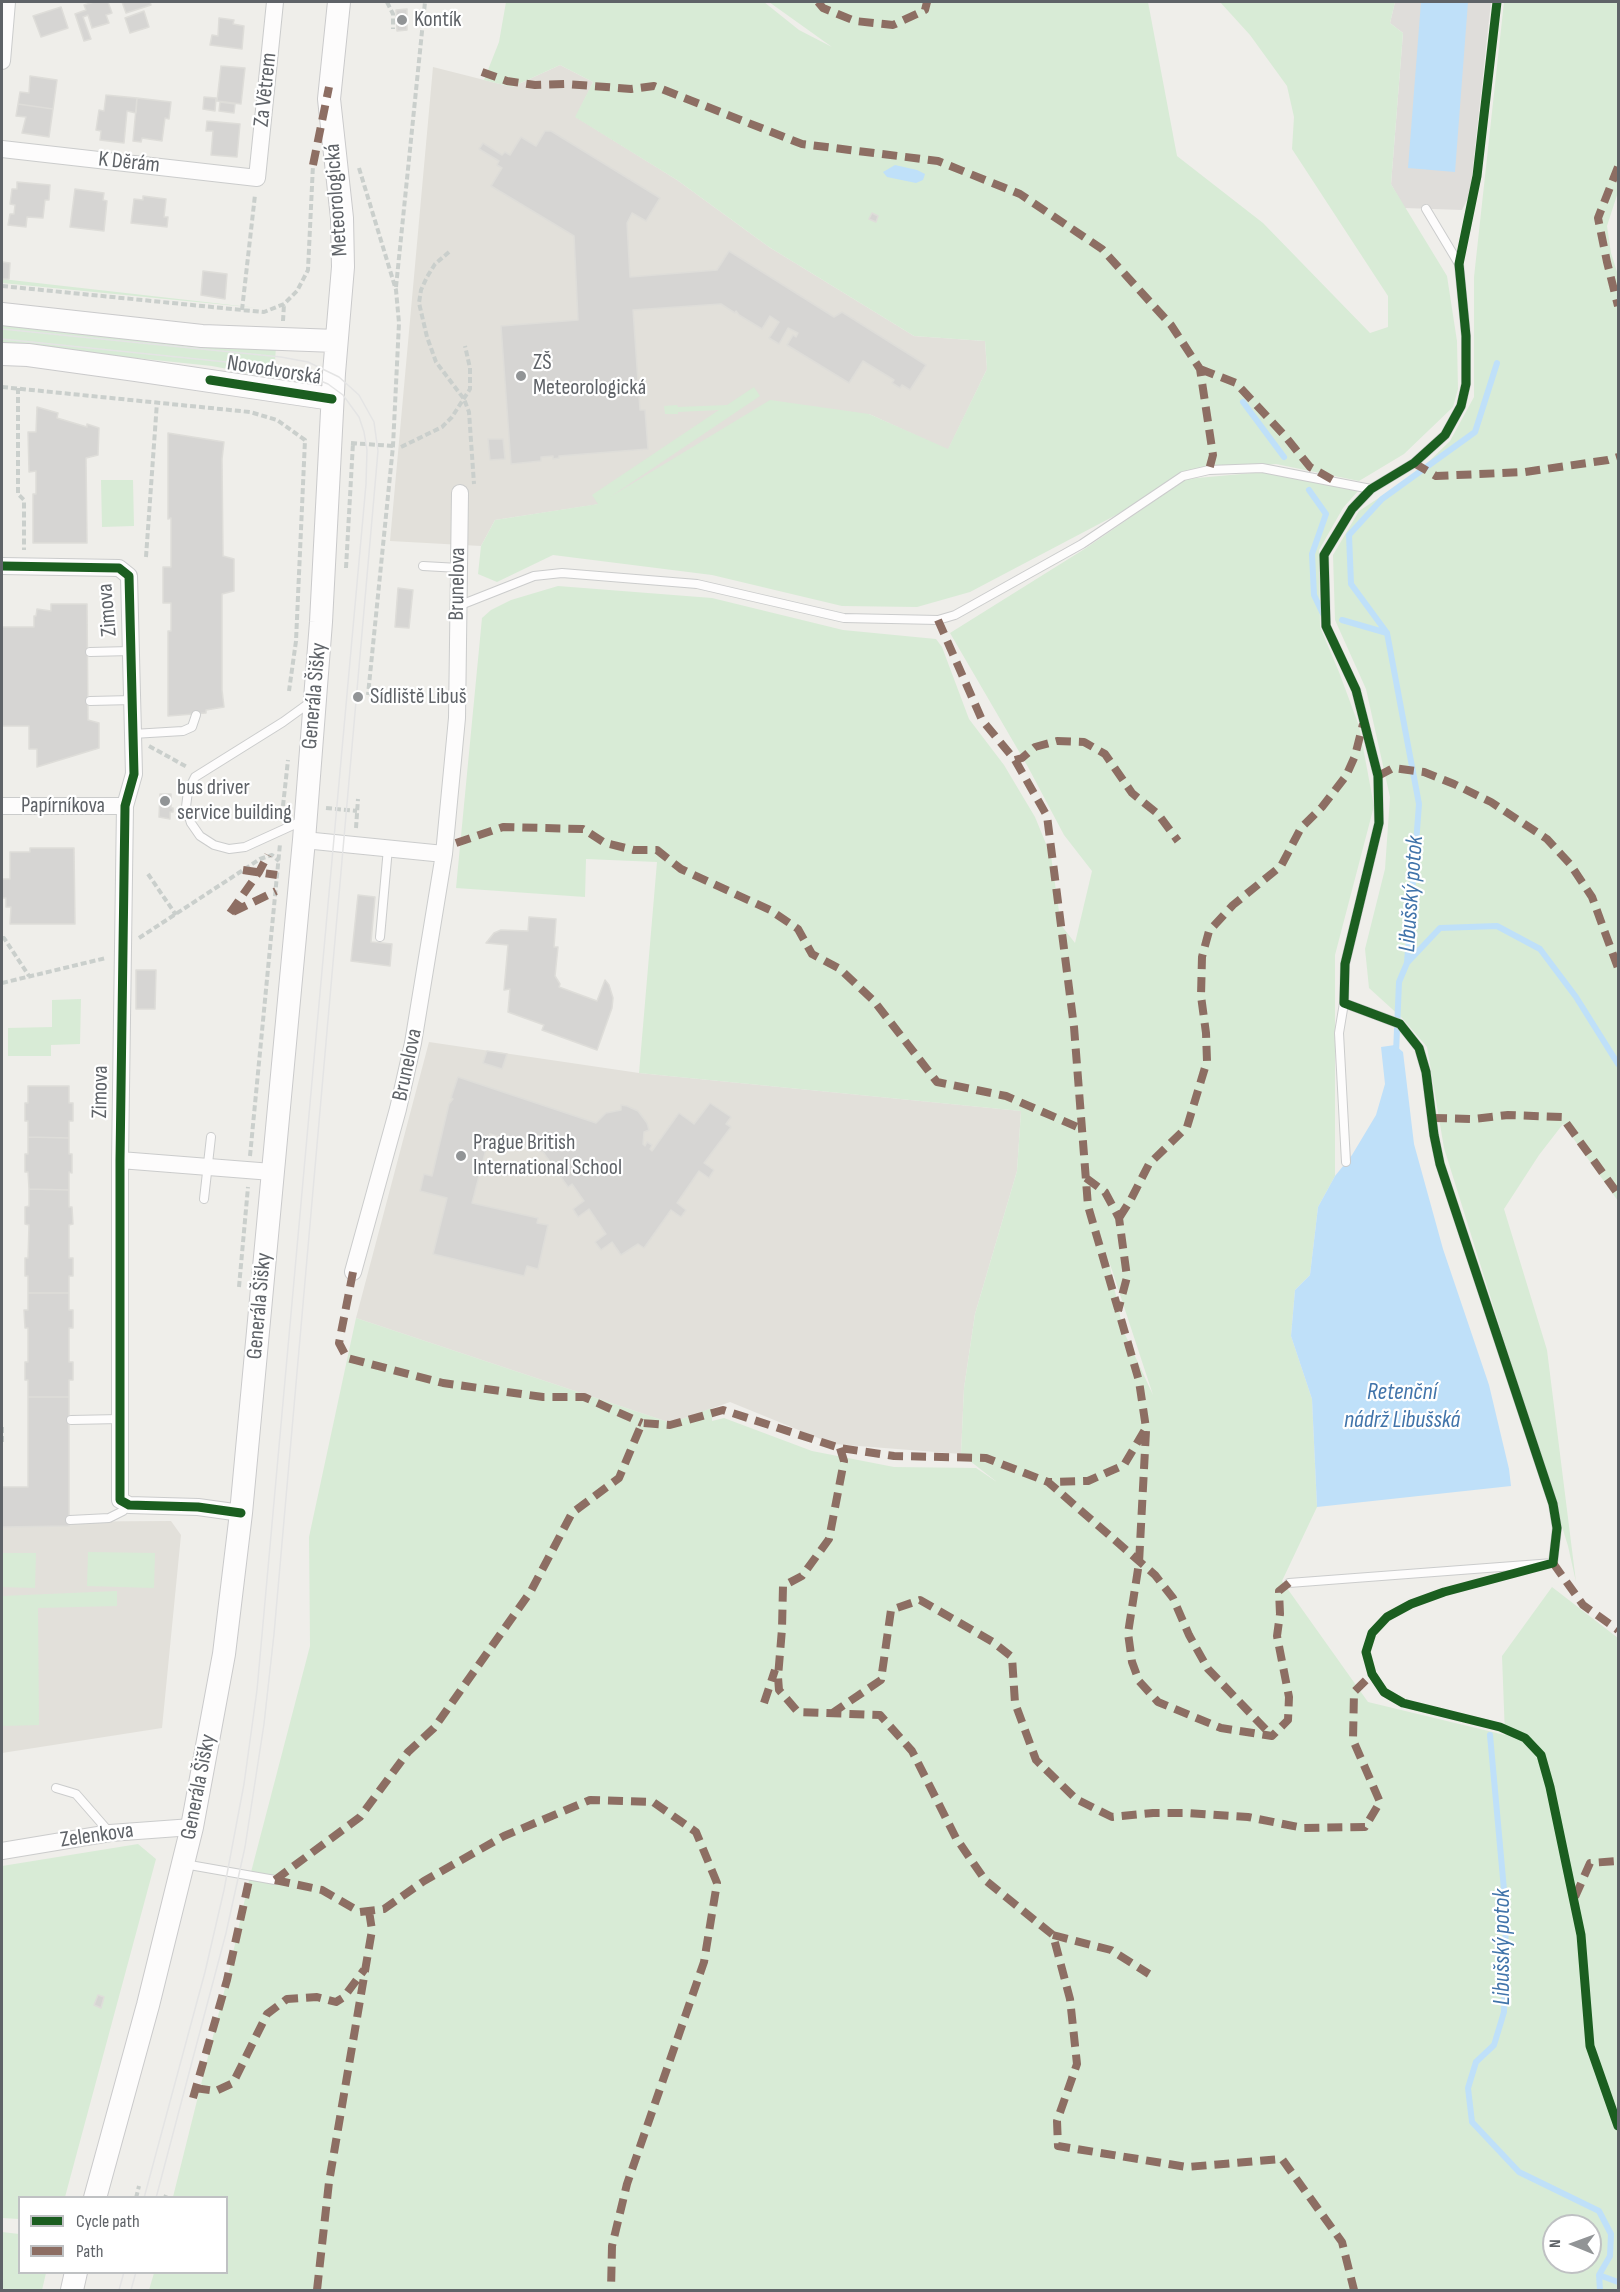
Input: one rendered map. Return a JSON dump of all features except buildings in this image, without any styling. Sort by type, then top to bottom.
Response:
[{"type":"main road","name":"Meteorologická","points":[[332,399],[341,305],[343,243],[329,99],[339,2]]},
{"type":"main road","name":"Novodvorská","points":[[2,315],[202,336],[336,341]]},
{"type":"main road","name":"Novodvorská","points":[[2,354],[28,355],[332,399]]},
{"type":"main road","name":"Generála Šišky","points":[[96,2196],[184,1864],[224,1654],[241,1513],[304,830],[321,622],[332,399]]},
{"type":"main road","points":[[72,2290],[76,2274]]},
{"type":"street","points":[[2,61],[7,2]]},
{"type":"street","name":"Za Větrem","points":[[257,178],[275,2]]},
{"type":"street","name":"K Děrám","points":[[2,149],[257,178]]},
{"type":"street","name":"Brunelova","points":[[353,1272],[398,1109],[413,1043],[444,854],[455,752],[457,606],[467,494]]},
{"type":"street","points":[[2,566],[24,567]]},
{"type":"street","name":"Zimova","points":[[24,567],[119,568],[129,576],[134,774],[125,806],[120,1160],[120,1500],[129,1505]]},
{"type":"street","name":"Papírníkova","points":[[2,806],[125,806]]},
{"type":"street","points":[[304,830],[354,844],[444,854]]},
{"type":"street","points":[[120,1160],[272,1172]]},
{"type":"street","points":[[129,1505],[198,1507],[241,1513]]},
{"type":"street","name":"Zelenkova","points":[[2,1851],[110,1833],[192,1827]]},
{"type":"lane","points":[[1346,1162],[1339,1033],[1344,1003],[1345,964],[1379,823],[1378,776],[1356,690],[1326,626],[1324,555],[1352,509],[1371,489],[1414,463],[1445,435],[1461,406],[1466,384],[1466,336],[1459,264],[1426,209]]},
{"type":"lane","points":[[457,606],[534,576],[562,573],[697,584],[844,618],[938,620],[956,615],[1082,543],[1184,476],[1209,470],[1262,468],[1371,489]]},
{"type":"lane","points":[[423,566],[459,568]]},
{"type":"lane","points":[[90,652],[131,651]]},
{"type":"lane","points":[[304,830],[280,831],[245,847],[229,849],[214,845],[200,836],[191,823],[186,807],[188,791],[195,777],[283,722],[315,699]]},
{"type":"lane","points":[[90,701],[133,700]]},
{"type":"lane","points":[[133,734],[183,731],[192,727],[196,715]]},
{"type":"lane","points":[[380,937],[388,848]]},
{"type":"lane","points":[[1289,1583],[1553,1563],[1557,1528],[1553,1504],[1440,1164],[1424,1058],[1414,1039],[1400,1024],[1344,1003]]},
{"type":"lane","points":[[204,1199],[211,1137]]},
{"type":"lane","points":[[71,1420],[120,1419]]},
{"type":"lane","points":[[70,1520],[109,1518],[129,1505]]},
{"type":"lane","points":[[56,1788],[76,1794],[110,1833]]},
{"type":"lane","points":[[184,1864],[274,1880]]},
{"type":"path","points":[[387,2],[393,14],[393,29]]},
{"type":"path","points":[[368,695],[393,446],[399,330],[396,290],[425,2]]},
{"type":"path","points":[[357,162],[396,290]]},
{"type":"path","points":[[2,286],[264,312],[284,304],[297,291],[308,270],[313,165]]},
{"type":"path","points":[[242,310],[257,178]]},
{"type":"path","points":[[449,252],[435,264],[427,277],[421,290],[419,303],[436,362],[464,399],[469,412],[472,438],[467,494]]},
{"type":"path","points":[[282,338],[284,304]]},
{"type":"path","points":[[401,447],[442,427],[464,399],[470,389],[470,368],[465,346]]},
{"type":"path","points":[[2,387],[250,412],[277,420],[305,440],[296,630],[289,691]]},
{"type":"path","points":[[18,388],[18,494],[24,500],[24,567]]},
{"type":"path","points":[[277,420],[279,390]]},
{"type":"path","points":[[146,557],[157,402]]},
{"type":"path","points":[[148,746],[188,768]]},
{"type":"path","points":[[239,1287],[288,756]]},
{"type":"path","points":[[354,844],[358,799]]},
{"type":"path","points":[[328,802],[326,808],[357,811]]},
{"type":"path","points":[[136,940],[260,859],[272,855],[279,861]]},
{"type":"path","points":[[148,874],[176,915]]},
{"type":"path","points":[[2,938],[29,976]]},
{"type":"path","points":[[2,983],[107,957]]},
{"type":"path","points":[[2,1426],[2,1445]]},
{"type":"path","points":[[136,2196],[139,2186]]},
{"type":"shaded area","points":[[1395,2],[1491,2],[1470,194],[1462,210],[1404,208],[1391,184],[1403,33],[1390,23]]},
{"type":"shaded area","points":[[560,65],[593,82],[576,117],[677,180],[769,247],[914,336],[985,341],[987,369],[948,450],[869,414],[600,504],[495,520],[481,546],[390,541],[433,67],[512,87]]},
{"type":"shaded area","points":[[429,1042],[639,1073],[1021,1111],[1017,1171],[975,1314],[964,1388],[961,1454],[833,1444],[730,1402],[671,1423],[356,1318]]},
{"type":"shaded area","points":[[171,1521],[181,1535],[162,1728],[2,1753],[2,1522]]},
{"type":"green space","points":[[506,2],[764,2],[799,30],[832,47],[769,2],[1148,2],[1177,156],[1263,223],[1370,333],[1388,327],[1388,296],[1292,149],[1294,117],[1287,86],[1250,35],[1220,2],[1395,2],[1390,23],[1403,33],[1391,184],[1447,276],[1457,341],[1458,389],[1453,407],[1404,454],[1359,481],[1276,464],[1187,472],[1118,514],[970,592],[917,607],[842,606],[712,575],[553,555],[497,582],[478,574],[481,546],[495,520],[598,504],[592,495],[719,410],[665,414],[664,406],[727,405],[754,387],[760,396],[610,497],[770,400],[869,414],[948,449],[987,369],[985,341],[914,336],[769,247],[677,180],[575,117],[593,82],[560,65],[512,87],[484,80],[499,42]]},
{"type":"green space","points":[[1504,2],[1618,2],[1618,192],[1607,226],[1611,253],[1618,275],[1618,1201],[1563,1124],[1539,1155],[1504,1209],[1547,1350],[1576,1582],[1568,1546],[1444,1148],[1427,1047],[1402,1018],[1369,988],[1365,949],[1385,869],[1390,797],[1366,689],[1335,620],[1333,555],[1359,511],[1418,472],[1450,441],[1474,397],[1474,277]]},
{"type":"green space","points":[[2,279],[258,308],[2,283]]},
{"type":"green space","points":[[2,324],[276,346],[274,378],[212,366],[2,344]]},
{"type":"green space","points":[[1264,472],[1358,491],[1343,508],[1319,550],[1320,627],[1359,726],[1374,806],[1335,955],[1335,1176],[1318,1207],[1310,1275],[1295,1290],[1291,1336],[1312,1399],[1317,1507],[1282,1581],[1368,1702],[1505,1735],[1502,1656],[1552,1587],[1618,1638],[1618,2290],[149,2290],[154,2274],[228,2274],[228,2196],[173,2196],[227,1980],[250,1876],[310,1646],[309,1537],[356,1318],[671,1423],[712,1408],[712,1421],[724,1418],[812,1451],[894,1467],[976,1468],[997,1482],[961,1454],[964,1388],[975,1314],[1017,1171],[1021,1111],[639,1073],[657,862],[586,859],[585,897],[456,888],[482,618],[491,610],[511,600],[558,586],[712,598],[843,630],[936,639],[942,647],[969,719],[1004,765],[1035,817],[1051,856],[1061,925],[1075,943],[1092,871],[1064,835],[1028,767],[950,633],[1086,548],[1186,479]],"holes":[[[1109,1260],[1153,1395],[1123,1330]]]},
{"type":"green space","points":[[101,480],[133,480],[134,526],[102,527]]},
{"type":"green space","points":[[81,999],[80,1044],[51,1045],[51,1056],[8,1056],[8,1028],[52,1027],[52,1000]]},
{"type":"green space","points":[[88,1552],[155,1553],[154,1588],[87,1586]]},
{"type":"green space","points":[[2,1553],[36,1553],[35,1588],[2,1587]]},
{"type":"green space","points":[[117,1591],[117,1606],[38,1608],[39,1725],[2,1726],[2,1596]]},
{"type":"green space","points":[[138,1844],[156,1859],[65,2196],[18,2196],[18,2219],[2,2218],[2,1866]]},
{"type":"green space","points":[[2,2232],[18,2234],[18,2274],[46,2274],[42,2290],[2,2290]]},
{"type":"water","points":[[1421,2],[1468,2],[1455,172],[1408,168]]},
{"type":"water","points":[[895,165],[925,174],[923,180],[916,183],[887,177],[883,172]]},
{"type":"water","name":"Retenční nádrž Libušská","points":[[1395,1045],[1403,1052],[1414,1144],[1443,1249],[1489,1385],[1511,1486],[1317,1507],[1312,1399],[1291,1336],[1295,1290],[1310,1275],[1318,1207],[1335,1176],[1352,1155],[1376,1115],[1385,1084],[1381,1047]]},
{"type":"waterway","name":"Libušský potok","points":[[1396,1053],[1399,982],[1407,963],[1419,804],[1387,633],[1351,584],[1349,535],[1382,499],[1475,432],[1497,363]]},
{"type":"waterway","points":[[1243,402],[1284,457]]},
{"type":"waterway","points":[[1309,490],[1326,514],[1312,554],[1314,595],[1323,614]]},
{"type":"waterway","points":[[1342,620],[1387,633]]},
{"type":"waterway","points":[[1407,963],[1440,928],[1497,926],[1540,949],[1576,997],[1618,1064]]},
{"type":"waterway","name":"Libušský potok","points":[[1490,1735],[1506,1912],[1504,2012],[1494,2045],[1476,2062],[1468,2088],[1472,2122],[1519,2172],[1599,2211],[1611,2234],[1610,2256],[1599,2275],[1600,2290]]},
{"type":"waterway","points":[[1599,2275],[1618,2282]]},
{"type":"tram line","points":[[2,329],[281,357],[308,362],[339,377],[359,395],[374,422],[378,451],[274,1634],[264,1724],[245,1847],[226,1933],[157,2196]]},
{"type":"tram line","points":[[2,339],[275,367],[301,373],[328,384],[343,395],[359,417],[367,450],[366,484],[257,1690],[244,1784],[224,1890],[205,1972],[145,2196]]},
{"type":"tram line","points":[[119,2290],[123,2274]]},
{"type":"tram line","points":[[131,2290],[135,2274]]},
{"type":"marked path","points":[[818,2],[823,8],[855,21],[893,25],[925,10],[927,2]]},
{"type":"marked path","points":[[482,72],[507,81],[535,85],[567,84],[631,89],[654,86],[802,144],[938,161],[1020,194],[1102,249],[1171,325],[1200,369],[1213,455],[1209,470]]},
{"type":"marked path","points":[[313,165],[329,87]]},
{"type":"marked path","points":[[1618,167],[1598,218],[1618,306]]},
{"type":"marked path","points":[[1200,369],[1236,383],[1310,467],[1333,480]]},
{"type":"marked path","points":[[1414,463],[1436,476],[1525,472],[1618,457]]},
{"type":"marked path","points":[[938,620],[982,720],[1015,760],[1047,816],[1074,1027],[1088,1206],[1139,1381],[1146,1428],[1124,1465],[1088,1481],[1048,1482]]},
{"type":"marked path","points":[[1119,1218],[1149,1164],[1187,1127],[1207,1061],[1201,996],[1202,957],[1209,931],[1233,905],[1281,866],[1301,828],[1322,807],[1346,776],[1355,756],[1363,724]]},
{"type":"marked path","points":[[1015,760],[1022,758],[1035,747],[1057,741],[1084,742],[1105,754],[1132,793],[1158,814],[1178,841]]},
{"type":"marked path","points":[[1378,776],[1393,768],[1424,772],[1491,802],[1547,839],[1570,864],[1592,897],[1618,968]]},
{"type":"marked path","points":[[456,843],[503,827],[583,829],[605,843],[634,850],[657,850],[681,869],[770,910],[798,929],[812,954],[840,969],[874,1001],[937,1082],[1006,1096],[1082,1129]]},
{"type":"marked path","points":[[230,913],[268,855]]},
{"type":"marked path","points":[[243,870],[277,875]]},
{"type":"marked path","points":[[233,912],[276,891]]},
{"type":"marked path","points":[[1432,1118],[1474,1119],[1508,1115],[1562,1117],[1618,1194]]},
{"type":"marked path","points":[[1086,1178],[1105,1192],[1119,1218],[1127,1277],[1118,1311]]},
{"type":"marked path","points":[[353,1272],[339,1343],[347,1358],[443,1383],[543,1397],[584,1397],[642,1423]]},
{"type":"marked path","points":[[275,1880],[360,1817],[408,1752],[434,1728],[531,1591],[572,1513],[619,1478],[642,1423],[670,1425],[723,1410],[840,1448],[894,1456],[986,1458],[1048,1482],[1155,1575],[1173,1598],[1189,1635],[1208,1669],[1272,1736]]},
{"type":"marked path","points":[[1146,1431],[1139,1563],[1128,1633],[1132,1662],[1139,1681],[1158,1702],[1221,1728],[1272,1736],[1288,1720],[1289,1697],[1277,1636],[1280,1614],[1279,1591],[1289,1583]]},
{"type":"marked path","points":[[840,1448],[844,1461],[829,1539],[802,1576],[783,1586],[779,1690],[798,1712],[880,1715],[912,1751],[956,1838],[985,1880],[1053,1935],[1070,1999],[1077,2064],[1057,2121],[1058,2146],[1187,2167],[1282,2159],[1342,2242],[1354,2290]]},
{"type":"marked path","points":[[1553,1563],[1583,1605],[1618,1630]]},
{"type":"marked path","points":[[831,1714],[881,1680],[891,1610],[920,1600],[993,1642],[1012,1657],[1015,1703],[1036,1760],[1076,1799],[1112,1817],[1153,1813],[1187,1813],[1248,1817],[1303,1828],[1365,1827],[1380,1802],[1353,1740],[1354,1692],[1372,1674]]},
{"type":"marked path","points":[[764,1703],[775,1670]]},
{"type":"marked path","points":[[275,1880],[322,1890],[360,1912],[384,1909],[424,1881],[504,1836],[590,1800],[653,1802],[696,1832],[717,1883],[704,1962],[627,2184],[612,2246],[611,2290]]},
{"type":"marked path","points":[[1575,1897],[1590,1863],[1618,1861]]},
{"type":"marked path","points":[[193,2098],[227,1980],[250,1876]]},
{"type":"marked path","points":[[317,2290],[329,2182],[372,1930],[369,1911]]},
{"type":"marked path","points":[[1053,1935],[1111,1950],[1149,1974]]},
{"type":"marked path","points":[[195,2088],[216,2091],[233,2083],[267,2014],[287,1999],[317,1997],[336,2002],[344,1997],[364,1970]]},
{"type":"cycle path","points":[[1497,2],[1477,176],[1459,264],[1466,336],[1466,384],[1461,406],[1445,435],[1414,463],[1371,489],[1352,509],[1324,555],[1326,626],[1356,690],[1378,776],[1379,823],[1345,964],[1344,1003],[1400,1024],[1419,1048],[1426,1072],[1440,1164],[1553,1504],[1557,1528],[1553,1563],[1444,1592],[1411,1604],[1387,1617],[1372,1633],[1366,1652],[1372,1674],[1384,1692],[1403,1703],[1500,1727],[1525,1738],[1541,1755],[1550,1787],[1581,1935],[1590,2046],[1618,2126]]},
{"type":"cycle path","points":[[210,380],[332,399]]},
{"type":"cycle path","points":[[2,566],[119,568],[129,576],[134,774],[125,806],[120,1160],[120,1500],[129,1505],[198,1507],[241,1513]]},
{"type":"place","name":"Kontík","points":[[402,20]]},
{"type":"place","name":"ZŠ Meteorologická","points":[[521,376]]},
{"type":"place","name":"Sídliště Libuš","points":[[358,697]]},
{"type":"place","name":"bus driver service building","points":[[165,801]]},
{"type":"place","name":"Prague British International School","points":[[461,1156]]}]
